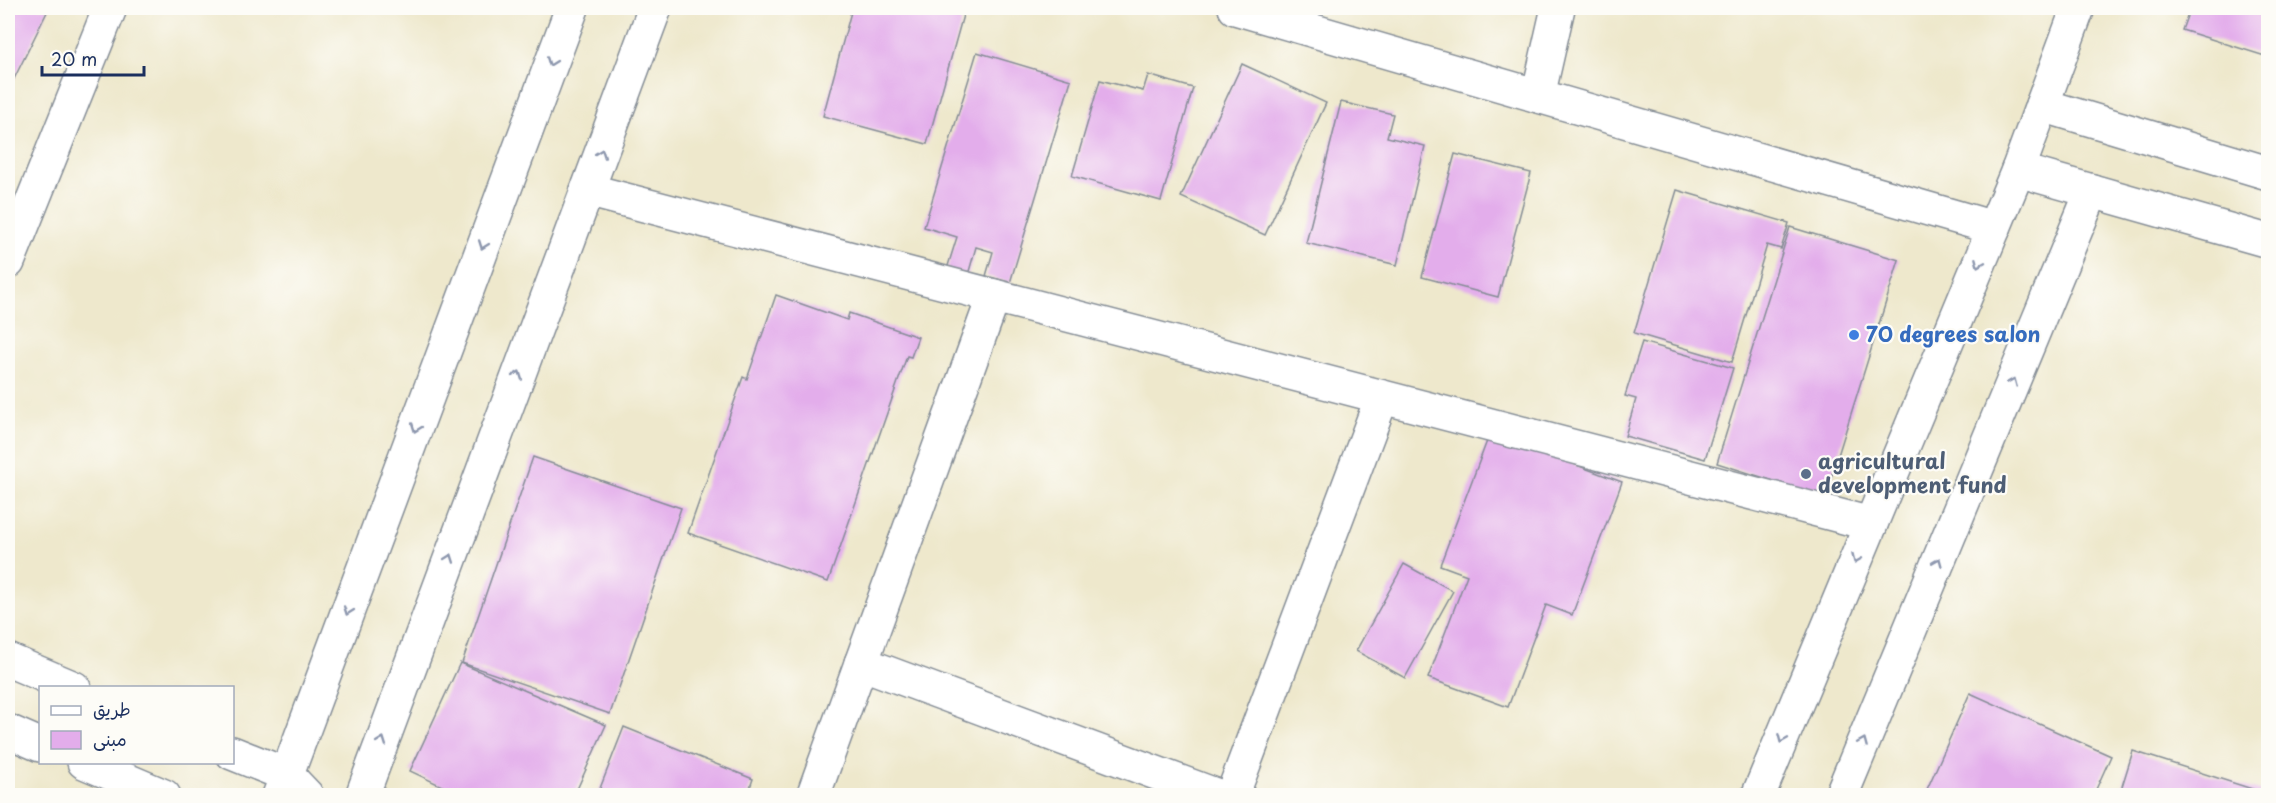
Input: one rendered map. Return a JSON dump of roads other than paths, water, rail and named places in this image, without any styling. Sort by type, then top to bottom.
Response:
[{"type":"street","points":[[8,262],[110,8]]},
{"type":"street","points":[[234,754],[291,789],[572,8]]},
{"type":"street","points":[[362,795],[655,8]]},
{"type":"street","points":[[1235,8],[1270,12],[1538,96],[1994,228]]},
{"type":"street","points":[[1538,96],[1558,8]]},
{"type":"street","points":[[1758,795],[2018,170],[2078,8]]},
{"type":"street","points":[[2042,105],[2268,173]]},
{"type":"street","points":[[2018,170],[2268,240]]},
{"type":"street","points":[[587,190],[1871,524]]},
{"type":"street","points":[[1841,795],[2092,191]]},
{"type":"street","points":[[813,795],[994,296]]},
{"type":"street","points":[[1232,795],[1382,397]]},
{"type":"street","points":[[8,660],[72,686]]},
{"type":"street","points":[[861,663],[1218,795]]},
{"type":"street","points":[[8,731],[39,745]]},
{"type":"street","points":[[89,764],[164,795]]},
{"type":"place","name":"70 degrees salon","points":[[1854,335]]},
{"type":"place","name":"agricultural development fund","points":[[1806,474]]}]
